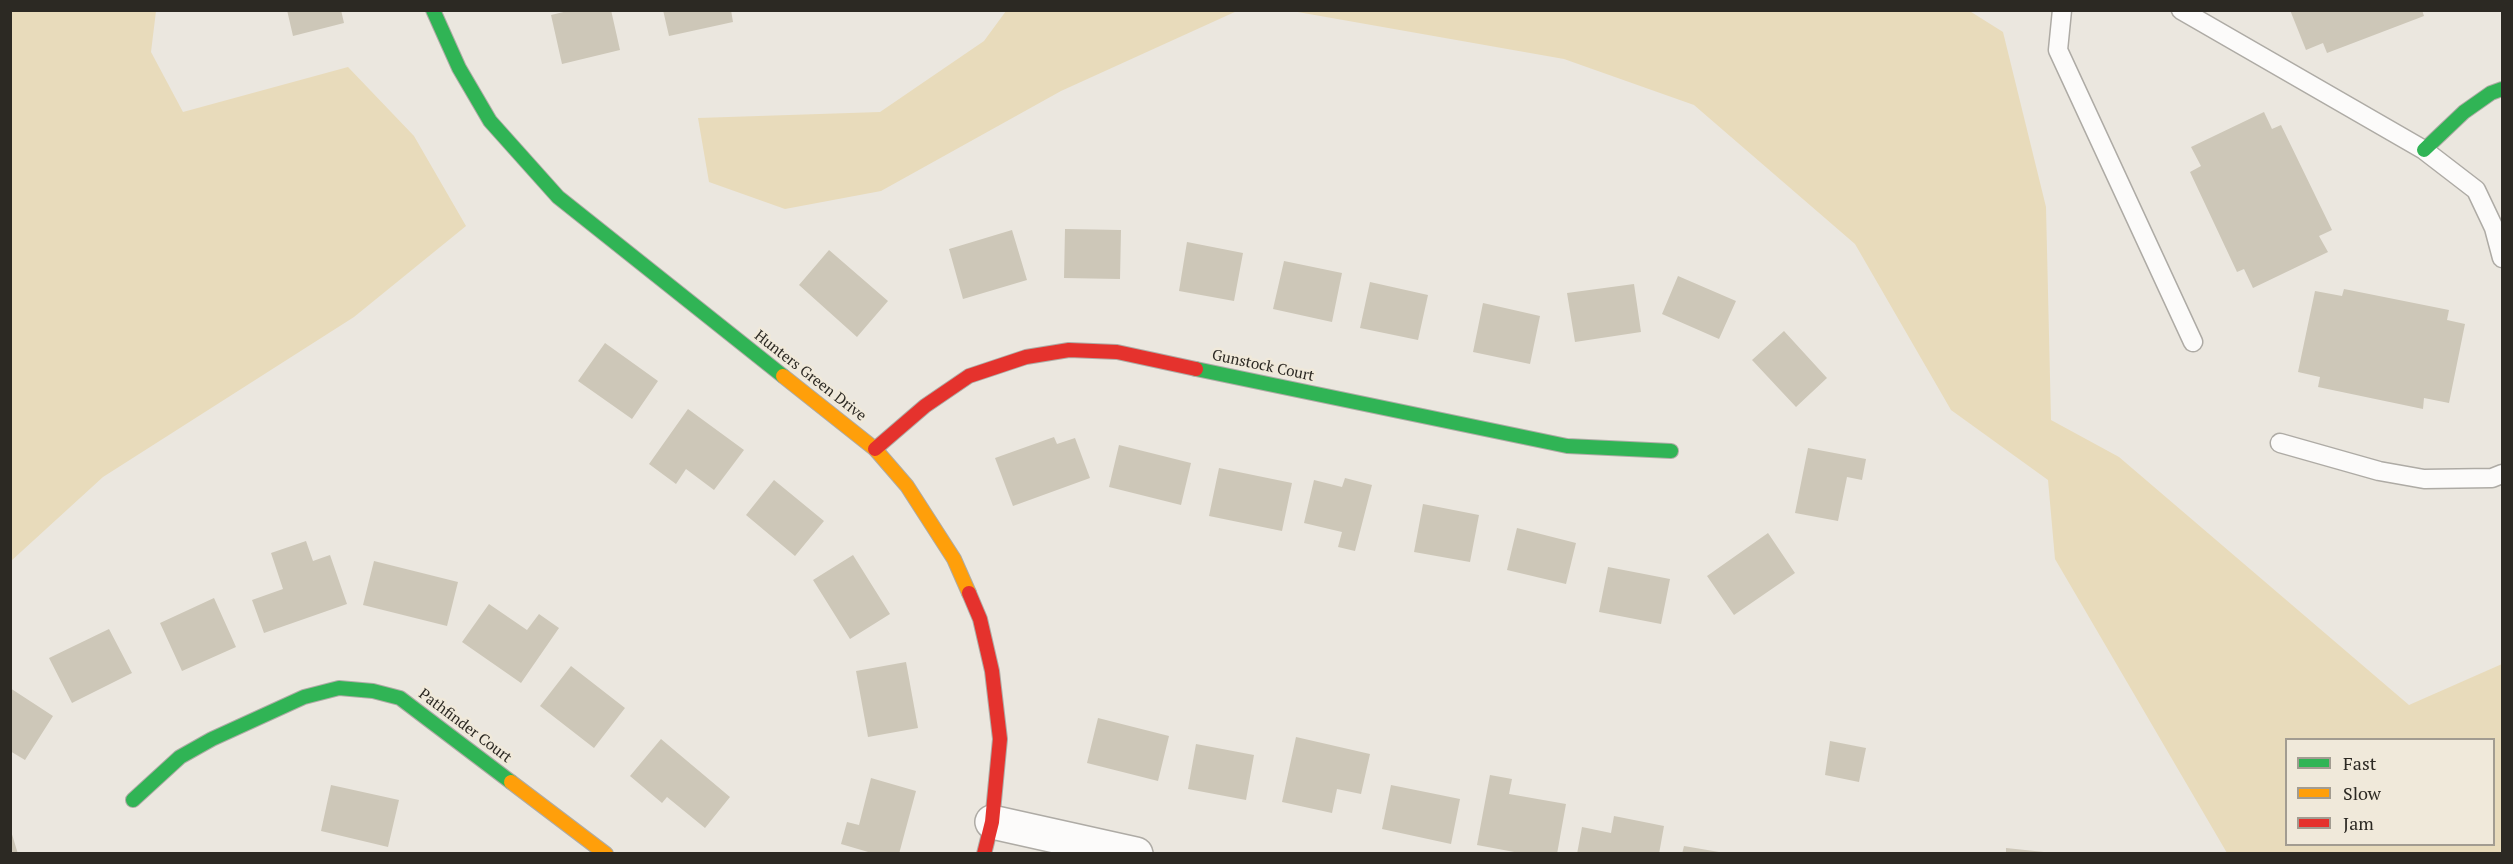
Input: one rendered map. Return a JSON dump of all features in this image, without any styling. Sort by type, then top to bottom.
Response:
[{"type":"street","name":"Hunters Green Drive","points":[[433,10],[459,68],[490,121],[558,198],[875,449],[907,486],[954,560],[981,620],[993,671],[1000,739],[992,822],[984,854]]},
{"type":"street","points":[[2424,150],[2464,112],[2491,93],[2502,89]]},
{"type":"street","name":"Gunstock Court","points":[[875,449],[925,406],[969,376],[1026,357],[1069,350],[1117,352],[1567,446],[1671,451]]},
{"type":"street","name":"Pathfinder Court","points":[[133,800],[180,757],[212,739],[304,697],[339,688],[374,691],[400,698],[606,854]]},
{"type":"street","points":[[992,822],[1136,854]]},
{"type":"lane","points":[[2062,10],[2058,50],[2193,342]]},
{"type":"lane","points":[[2181,10],[2424,150],[2476,190],[2494,228],[2502,258]]},
{"type":"lane","points":[[2280,443],[2379,471],[2424,479],[2492,478],[2502,474]]},
{"type":"shaded area","points":[[11,10],[156,11],[151,52],[183,112],[348,67],[414,136],[466,226],[354,317],[103,477],[11,561]]},
{"type":"shaded area","points":[[1968,10],[2003,32],[2046,207],[2051,420],[2119,457],[2409,705],[2502,664],[2502,853],[2227,853],[2055,559],[2048,480],[1951,410],[1855,244],[1694,105],[1564,59],[1292,11]]},
{"type":"shaded area","points":[[1006,11],[1237,11],[1061,91],[881,191],[785,209],[709,182],[698,118],[880,112],[984,41]]},
{"type":"building","points":[[287,10],[341,10],[344,23],[293,36]]},
{"type":"building","points":[[572,10],[611,10],[620,50],[562,64],[551,15]]},
{"type":"building","points":[[663,10],[731,10],[733,22],[669,36]]},
{"type":"building","points":[[2290,10],[2422,10],[2424,16],[2327,53],[2323,43],[2306,50]]},
{"type":"building","points":[[2264,112],[2272,129],[2281,125],[2332,230],[2319,236],[2328,252],[2253,288],[2244,269],[2237,272],[2190,172],[2201,166],[2191,147]]},
{"type":"building","points":[[1065,229],[1121,230],[1120,279],[1064,278]]},
{"type":"building","points":[[1012,230],[1027,280],[963,299],[949,249]]},
{"type":"building","points":[[1187,242],[1243,253],[1234,301],[1179,291]]},
{"type":"building","points":[[829,250],[888,301],[857,337],[799,285]]},
{"type":"building","points":[[1284,261],[1342,273],[1332,322],[1273,309]]},
{"type":"building","points":[[1678,276],[1736,301],[1719,339],[1662,314]]},
{"type":"building","points":[[1370,282],[1428,295],[1418,340],[1360,328]]},
{"type":"building","points":[[1634,284],[1641,332],[1575,342],[1567,293]]},
{"type":"building","points":[[2344,289],[2449,310],[2447,320],[2465,324],[2449,403],[2424,398],[2423,409],[2318,387],[2320,377],[2298,372],[2315,291],[2342,296]]},
{"type":"building","points":[[1483,303],[1540,316],[1530,364],[1473,352]]},
{"type":"building","points":[[1784,331],[1827,378],[1796,407],[1752,360]]},
{"type":"building","points":[[605,343],[658,381],[632,419],[578,381]]},
{"type":"building","points":[[688,409],[744,450],[714,490],[686,469],[676,484],[649,464]]},
{"type":"building","points":[[1054,437],[1057,444],[1075,438],[1090,478],[1013,506],[995,458]]},
{"type":"building","points":[[1119,445],[1191,463],[1181,505],[1109,487]]},
{"type":"building","points":[[1808,448],[1866,459],[1862,480],[1847,477],[1838,521],[1795,513]]},
{"type":"building","points":[[1219,468],[1292,483],[1282,531],[1209,516]]},
{"type":"building","points":[[1345,478],[1372,485],[1355,551],[1338,547],[1342,532],[1304,523],[1314,480],[1342,487]]},
{"type":"building","points":[[774,480],[824,521],[795,556],[746,515]]},
{"type":"building","points":[[1423,504],[1479,515],[1470,562],[1414,552]]},
{"type":"building","points":[[1517,528],[1576,543],[1566,584],[1507,570]]},
{"type":"building","points":[[1768,533],[1795,573],[1734,615],[1707,576]]},
{"type":"building","points":[[306,541],[313,561],[330,555],[347,604],[264,633],[252,600],[283,589],[271,553]]},
{"type":"building","points":[[853,555],[890,614],[850,639],[813,580]]},
{"type":"building","points":[[374,561],[458,582],[447,626],[363,605]]},
{"type":"building","points":[[1608,567],[1670,579],[1661,624],[1599,612]]},
{"type":"building","points":[[214,598],[236,647],[182,671],[160,623]]},
{"type":"building","points":[[489,604],[527,630],[539,614],[559,628],[521,683],[462,642]]},
{"type":"building","points":[[109,629],[132,673],[72,703],[49,658]]},
{"type":"building","points":[[906,662],[918,728],[868,737],[856,671]]},
{"type":"building","points":[[571,666],[625,708],[594,748],[540,706]]},
{"type":"building","points":[[10,688],[53,716],[25,760],[10,751]]},
{"type":"building","points":[[1098,718],[1169,736],[1158,781],[1087,763]]},
{"type":"building","points":[[1296,737],[1370,754],[1361,794],[1337,789],[1332,813],[1282,802]]},
{"type":"building","points":[[661,739],[730,797],[705,828],[667,797],[662,803],[630,776]]},
{"type":"building","points":[[1830,741],[1866,748],[1859,782],[1825,775]]},
{"type":"building","points":[[1196,744],[1254,755],[1246,800],[1188,789]]},
{"type":"building","points":[[1490,775],[1512,779],[1509,794],[1566,804],[1557,854],[1525,854],[1477,845]]},
{"type":"building","points":[[871,778],[916,791],[899,854],[875,854],[841,844],[847,822],[859,825]]},
{"type":"building","points":[[331,785],[399,800],[388,847],[321,831]]},
{"type":"building","points":[[1391,785],[1460,799],[1451,844],[1382,829]]},
{"type":"building","points":[[1614,816],[1664,826],[1659,854],[1577,854],[1582,827],[1611,833]]},
{"type":"building","points":[[11,831],[18,854],[10,854]]},
{"type":"building","points":[[1684,846],[1719,852],[1719,854],[1682,854]]},
{"type":"building","points":[[2006,848],[2044,852],[2044,854],[2006,854]]},
{"type":"traffic: fast","points":[[433,10],[459,68],[490,121],[558,197],[783,376]]},
{"type":"traffic: fast","points":[[2424,150],[2464,112],[2491,93],[2502,89]]},
{"type":"traffic: fast","points":[[1196,369],[1567,446],[1671,451]]},
{"type":"traffic: fast","points":[[133,800],[180,757],[212,739],[304,697],[339,688],[373,691],[400,698],[511,782]]},
{"type":"traffic: slow","points":[[783,376],[875,449],[907,486],[954,559],[969,593]]},
{"type":"traffic: slow","points":[[511,782],[606,854]]},
{"type":"traffic: jam","points":[[875,449],[925,406],[969,376],[1026,357],[1069,350],[1117,352],[1196,369]]},
{"type":"traffic: jam","points":[[969,593],[980,619],[992,671],[1000,739],[992,822],[984,854]]}]
